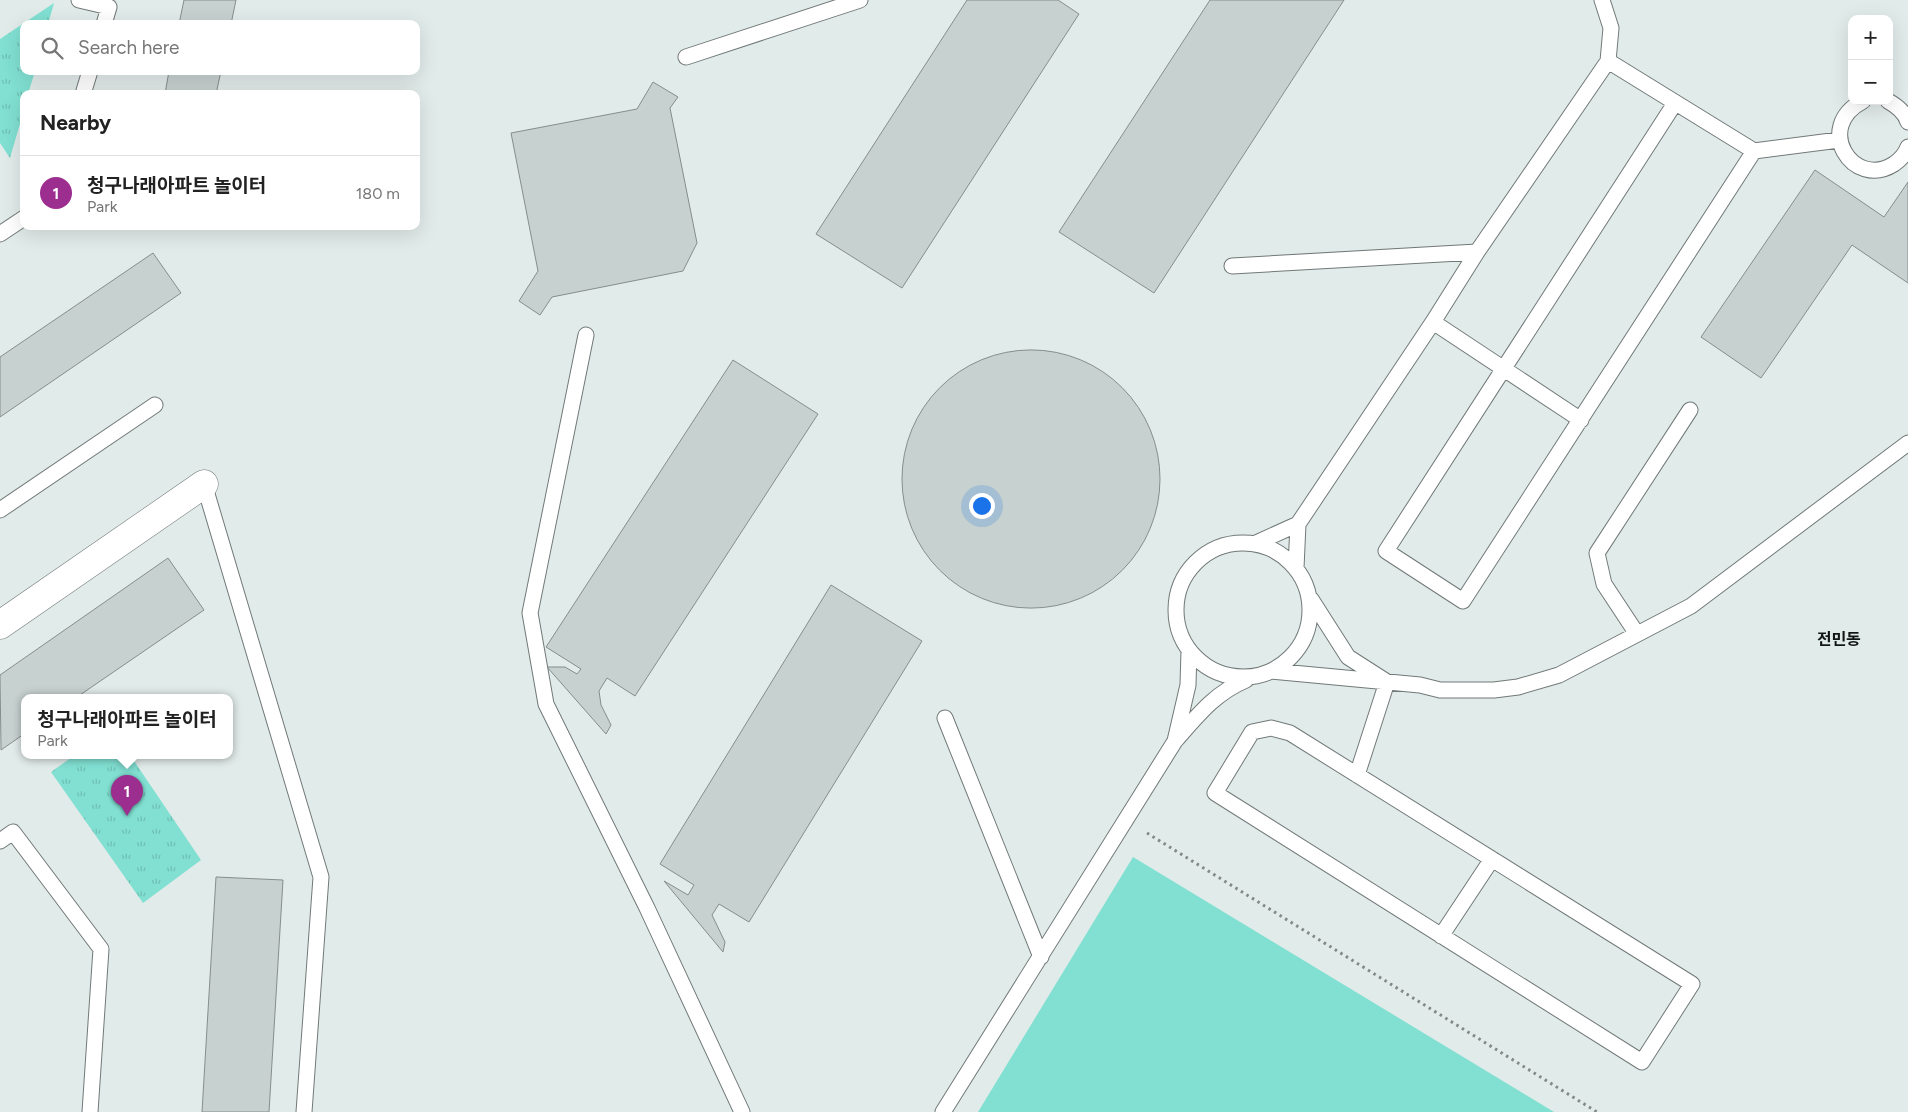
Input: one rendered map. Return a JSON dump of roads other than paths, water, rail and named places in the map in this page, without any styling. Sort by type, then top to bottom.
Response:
[{"type":"street","points":[[0,625],[204,484]]},
{"type":"lane","points":[[79,0],[109,7],[105,20]]},
{"type":"lane","points":[[686,57],[860,0]]},
{"type":"lane","points":[[1256,544],[1298,524],[1433,322],[1477,252],[1608,61],[1611,28],[1602,0]]},
{"type":"lane","points":[[1608,61],[1754,151],[1839,140]]},
{"type":"lane","points":[[84,90],[89,75]]},
{"type":"lane","points":[[1675,103],[1386,551],[1463,601],[1754,151]]},
{"type":"lane","points":[[1893,104],[1899,108],[1908,122]]},
{"type":"lane","points":[[1855,105],[1845,116],[1840,127],[1839,140],[1849,159],[1858,166],[1868,170],[1879,170],[1900,160],[1908,147]]},
{"type":"lane","points":[[2,229],[20,220]]},
{"type":"lane","points":[[1232,266],[1477,252]]},
{"type":"lane","points":[[1433,322],[1581,420]]},
{"type":"lane","points":[[586,335],[530,613],[546,704],[647,908],[742,1112]]},
{"type":"lane","points":[[0,510],[155,405]]},
{"type":"lane","points":[[1637,634],[1604,584],[1597,553],[1690,410]]},
{"type":"lane","points":[[1271,671],[1456,690],[1494,690],[1518,686],[1559,674],[1691,606],[1908,444]]},
{"type":"lane","points":[[204,484],[321,877],[304,1112]]},
{"type":"lane","points":[[1296,568],[1298,524]]},
{"type":"lane","points":[[1256,676],[1241,678],[1226,676],[1200,662],[1180,636],[1176,621],[1175,605],[1179,588],[1186,574],[1196,562],[1209,552],[1240,542],[1271,548],[1285,556],[1296,568],[1304,581],[1309,595],[1348,657],[1387,682]]},
{"type":"lane","points":[[943,1112],[1175,741],[1210,702],[1230,687],[1271,671],[1284,664],[1295,653],[1303,641],[1309,626],[1311,611],[1309,595]]},
{"type":"lane","points":[[1175,741],[1188,685],[1189,650]]},
{"type":"lane","points":[[1358,775],[1387,682]]},
{"type":"lane","points":[[945,718],[1041,957]]},
{"type":"lane","points":[[1271,728],[1290,733],[1492,859],[1692,984],[1642,1062],[1214,793],[1252,732],[1271,728]]},
{"type":"lane","points":[[0,841],[13,832],[101,949],[90,1112]]},
{"type":"lane","points":[[1441,936],[1492,859]]},
{"type":"place","name":"청구나래아파트 놀이터","points":[[127,816]]},
{"type":"district","name":"전민동","points":[[1839,639]]}]
